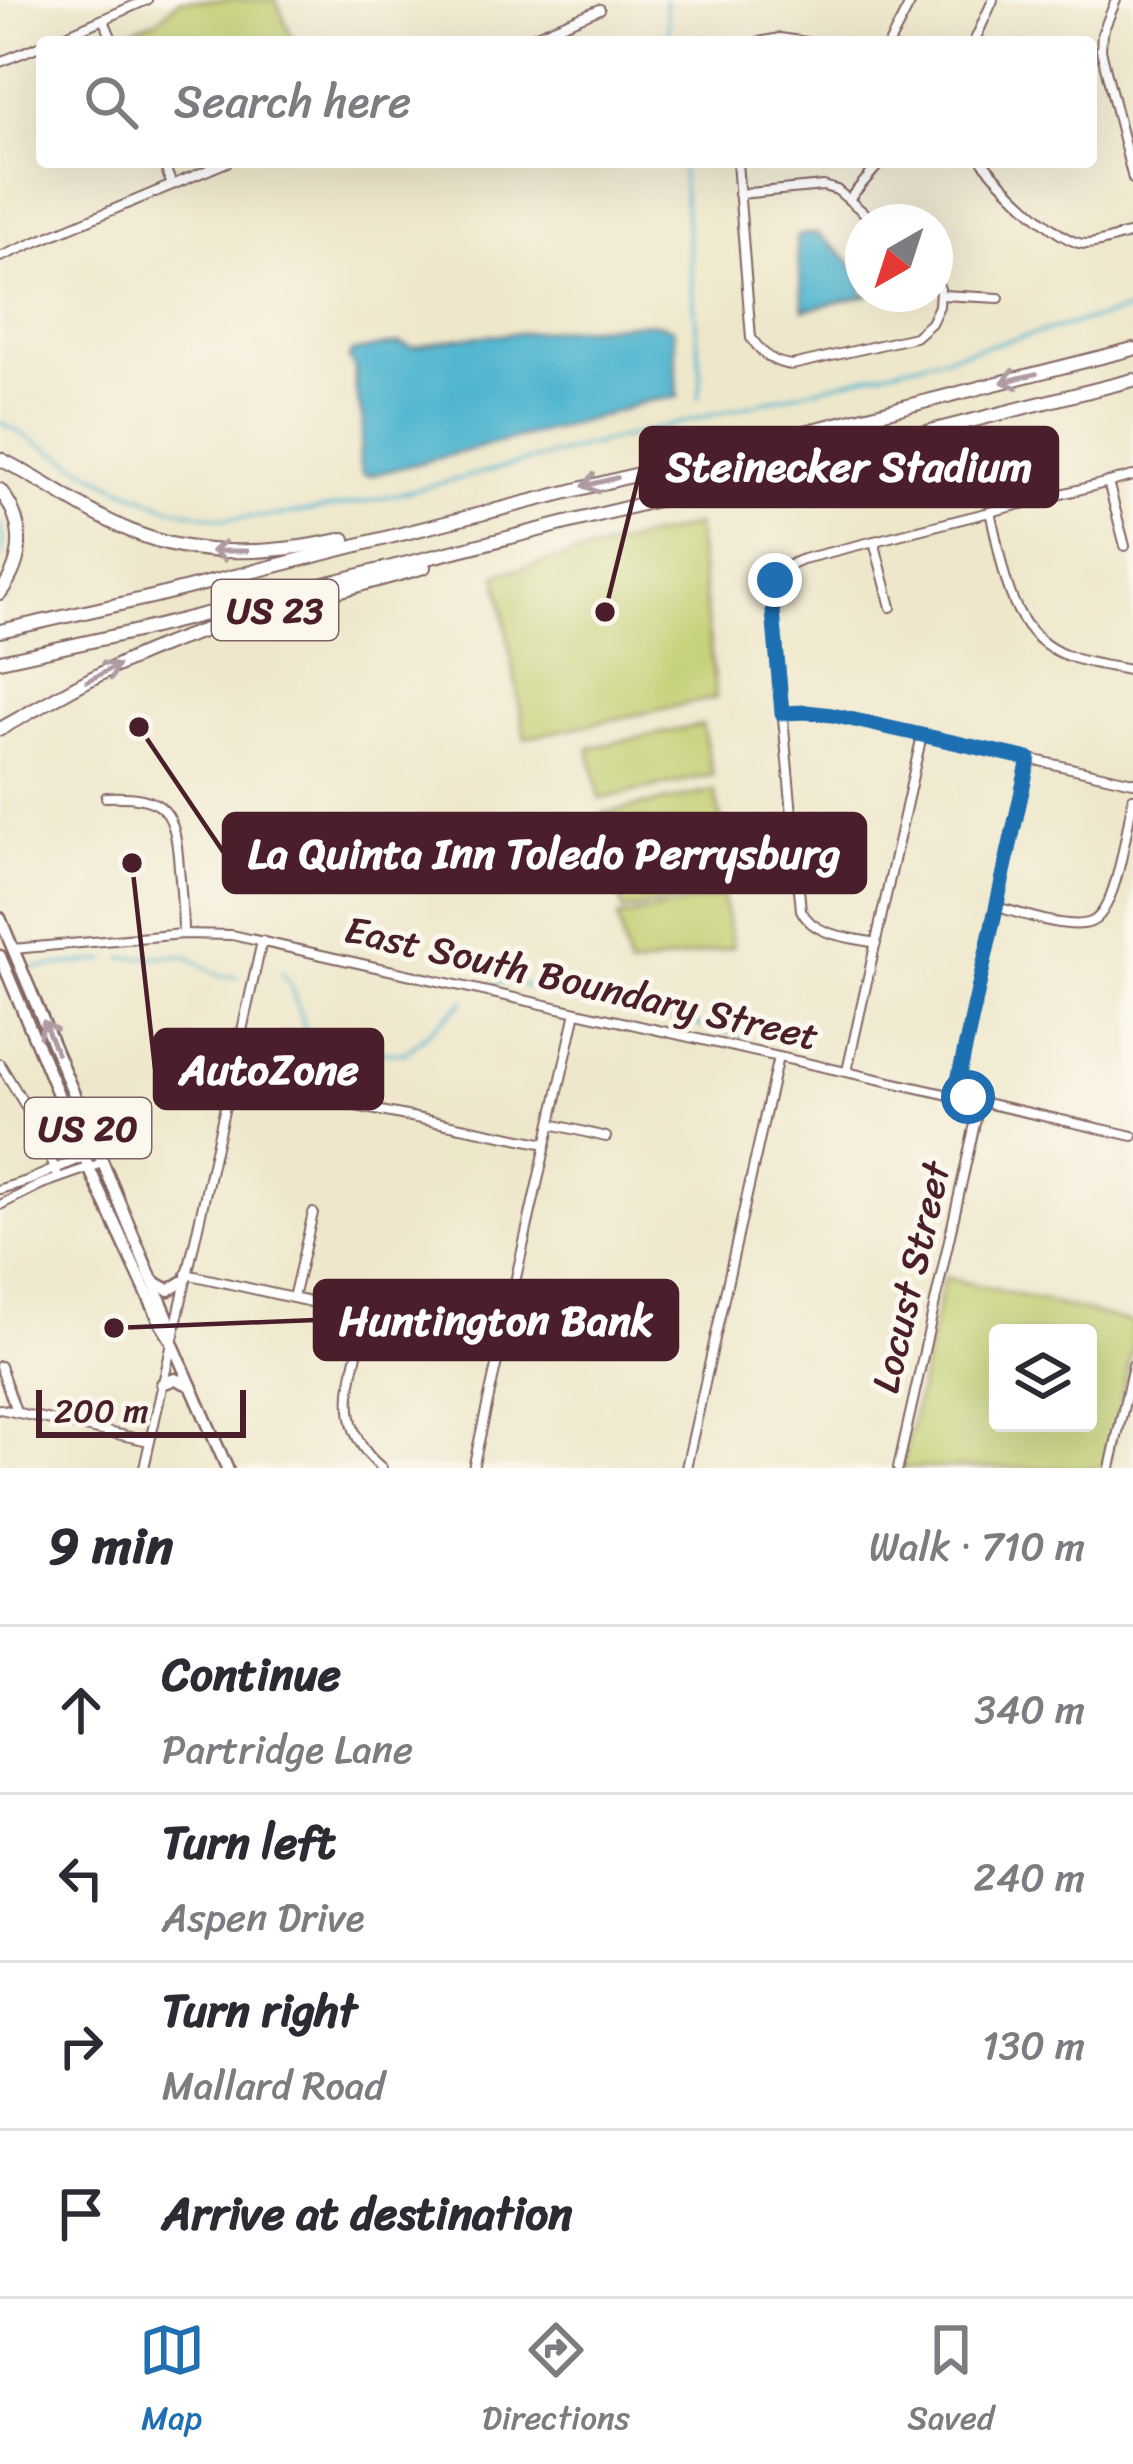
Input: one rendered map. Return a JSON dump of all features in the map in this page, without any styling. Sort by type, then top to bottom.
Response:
[{"type":"highway","points":[[0,631],[152,597],[1133,349]]},
{"type":"highway","points":[[0,661],[142,630],[1133,380]]},
{"type":"highway","name":"US 23","points":[[0,459],[129,531],[190,549],[237,552],[387,536]]},
{"type":"highway","points":[[0,490],[12,508],[20,536],[16,568],[0,593]]},
{"type":"highway","name":"US 23","points":[[0,729],[95,676],[163,646],[563,524]]},
{"type":"main road","name":"US 20","points":[[0,918],[168,1318],[171,1340]]},
{"type":"main road","points":[[0,936],[13,949]]},
{"type":"main road","name":"US 20","points":[[0,956],[87,1162],[227,1468]]},
{"type":"main road","points":[[153,1281],[169,1290],[185,1277]]},
{"type":"main road","points":[[162,1384],[175,1379],[191,1386]]},
{"type":"street","points":[[65,36],[148,0]]},
{"type":"street","points":[[893,36],[912,0]]},
{"type":"street","points":[[977,36],[993,0]]},
{"type":"street","points":[[1116,0],[1100,41],[1133,178]]},
{"type":"street","points":[[534,36],[600,9]]},
{"type":"street","points":[[104,20],[111,36]]},
{"type":"street","points":[[0,62],[36,48]]},
{"type":"street","points":[[1120,125],[1133,122]]},
{"type":"street","points":[[165,168],[172,185]]},
{"type":"street","points":[[0,257],[213,168]]},
{"type":"street","points":[[738,168],[751,338],[763,354],[792,365],[915,337],[936,312]]},
{"type":"street","points":[[849,199],[876,168]]},
{"type":"street","points":[[988,168],[1065,239],[1088,244],[1133,233]]},
{"type":"street","points":[[740,194],[823,186],[855,204]]},
{"type":"street","points":[[953,296],[999,298]]},
{"type":"street","points":[[876,943],[816,928],[801,910],[773,611],[777,576],[793,562],[1133,476]]},
{"type":"street","points":[[1108,482],[1125,546]]},
{"type":"street","points":[[990,512],[1013,602],[1032,633],[1072,658],[1133,671]]},
{"type":"street","points":[[874,541],[891,607]]},
{"type":"street","points":[[782,713],[817,712],[1133,782]]},
{"type":"street","points":[[848,1071],[922,735]]},
{"type":"street","points":[[955,1094],[1029,759]]},
{"type":"street","points":[[106,797],[146,800],[170,817],[178,844],[183,934]]},
{"type":"street","points":[[997,907],[1074,924],[1097,918],[1112,891],[1133,798]]},
{"type":"street","name":"East South Boundary Street","points":[[13,949],[183,934],[262,941],[1133,1136]]},
{"type":"street","points":[[144,1468],[262,941]]},
{"type":"street","points":[[473,1468],[576,1012]]},
{"type":"street","points":[[686,1468],[778,1057]]},
{"type":"street","points":[[0,1064],[34,1120],[57,1173]]},
{"type":"street","points":[[235,1065],[286,1078],[331,1101],[546,1144]]},
{"type":"street","points":[[173,1088],[227,1100]]},
{"type":"street","name":"Locust Street","points":[[898,1468],[980,1100]]},
{"type":"street","points":[[551,1124],[606,1137]]},
{"type":"street","points":[[0,1189],[100,1157]]},
{"type":"street","points":[[0,1205],[57,1173]]},
{"type":"street","points":[[293,1298],[313,1214]]},
{"type":"street","points":[[185,1277],[501,1345]]},
{"type":"street","points":[[367,1315],[349,1410],[360,1444],[382,1468]]},
{"type":"street","points":[[1110,1468],[1133,1365]]},
{"type":"street","points":[[0,1366],[17,1412]]},
{"type":"street","points":[[0,1409],[149,1442]]},
{"type":"green space","points":[[179,0],[276,0],[291,36],[118,35],[158,20]]},
{"type":"green space","points":[[696,525],[716,698],[525,738],[497,574]]},
{"type":"green space","points":[[702,725],[713,775],[600,799],[589,748]]},
{"type":"green space","points":[[715,791],[724,835],[614,858],[604,813]]},
{"type":"green space","points":[[717,839],[727,890],[623,911],[613,861]]},
{"type":"green space","points":[[722,896],[733,947],[629,968],[618,918]]},
{"type":"green space","points":[[944,1277],[1133,1323],[1133,1345],[1106,1468],[902,1468]]},
{"type":"water","points":[[817,233],[845,258],[845,300],[804,310],[796,239]]},
{"type":"water","points":[[645,323],[674,329],[678,397],[363,475],[359,461],[363,421],[351,352],[399,343],[413,347],[457,338]]},
{"type":"waterway","points":[[665,0],[669,36]]},
{"type":"waterway","points":[[682,168],[699,398]]},
{"type":"waterway","points":[[0,422],[116,486],[170,508],[225,519],[284,515],[366,502],[1133,309]]},
{"type":"waterway","points":[[0,525],[0,558]]},
{"type":"waterway","points":[[122,958],[186,956],[220,976],[238,977]]},
{"type":"waterway","points":[[34,968],[106,960]]},
{"type":"waterway","points":[[282,972],[311,1040],[331,1050],[405,1053],[464,1001]]},
{"type":"waterway","points":[[495,983],[567,995]]},
{"type":"waterway","points":[[663,1017],[745,1036]]},
{"type":"place","name":"Steinecker Stadium","points":[[605,612]]},
{"type":"place","name":"La Quinta Inn Toledo Perrysburg","points":[[139,727]]},
{"type":"place","name":"AutoZone","points":[[132,863]]},
{"type":"place","name":"Huntington Bank","points":[[114,1328]]},
{"type":"route","points":[[775,580],[772,596],[782,713],[832,715],[1029,759],[955,1094],[968,1097]]}]
